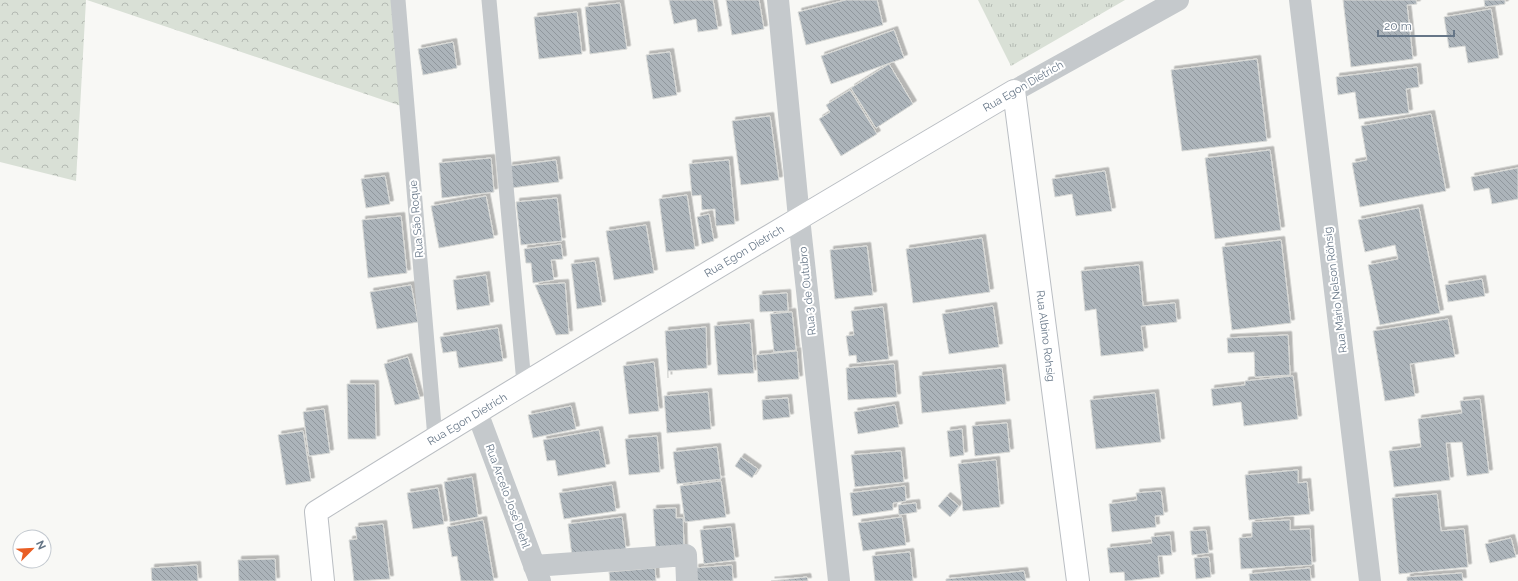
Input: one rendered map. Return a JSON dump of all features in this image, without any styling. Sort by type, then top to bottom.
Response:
[{"type":"street","name":"Rua 3 de Outubro","points":[[778,0],[799,218],[839,581]]},
{"type":"street","name":"Rua Egon Dietrich","points":[[323,581],[316,512],[524,383],[799,218],[1014,91],[1178,0]]},
{"type":"street","name":"Rua Mário Nelson Röhsig","points":[[1300,0],[1370,581]]},
{"type":"street","name":"Rua Albino Rohsig","points":[[1014,91],[1078,581]]},
{"type":"street","name":"Rua Arcelo José Diehl","points":[[477,412],[537,574]]},
{"type":"street","points":[[537,574],[686,555],[687,581]]},
{"type":"lane","name":"Rua São Roque","points":[[398,0],[435,438]]},
{"type":"lane","points":[[489,0],[524,383]]},
{"type":"green space","points":[[0,0],[86,0],[76,181],[0,162]]},
{"type":"green space","points":[[87,0],[395,0],[404,107]]},
{"type":"green space","points":[[978,0],[1125,0],[1011,66]]},
{"type":"building","points":[[669,0],[713,0],[718,29],[698,32],[696,19],[674,24]]},
{"type":"building","points":[[726,0],[759,0],[764,29],[732,35]]},
{"type":"building","points":[[846,0],[877,0],[883,25],[806,45],[798,12]]},
{"type":"building","points":[[1343,0],[1416,0],[1417,4],[1407,5],[1413,59],[1351,67]]},
{"type":"building","points":[[1484,0],[1505,0],[1505,4],[1485,7]]},
{"type":"building","points":[[620,3],[627,49],[590,54],[585,7]]},
{"type":"building","points":[[1491,9],[1499,58],[1468,63],[1465,46],[1449,48],[1444,17]]},
{"type":"building","points":[[577,12],[582,54],[539,59],[534,17]]},
{"type":"building","points":[[894,30],[904,58],[831,84],[821,56]]},
{"type":"building","points":[[453,42],[457,68],[423,75],[418,49]]},
{"type":"building","points":[[670,52],[677,95],[653,99],[646,55]]},
{"type":"building","points":[[1257,59],[1267,141],[1182,151],[1171,70]]},
{"type":"building","points":[[889,64],[913,104],[876,128],[851,88]]},
{"type":"building","points":[[1417,67],[1419,87],[1406,89],[1409,113],[1359,119],[1355,92],[1338,95],[1336,77]]},
{"type":"building","points":[[850,90],[877,134],[841,156],[819,119],[830,112],[826,105]]},
{"type":"building","points":[[1431,114],[1446,191],[1360,207],[1352,163],[1367,160],[1361,126]]},
{"type":"building","points":[[770,116],[779,180],[741,185],[732,121]]},
{"type":"building","points":[[1270,150],[1281,230],[1215,239],[1205,158]]},
{"type":"building","points":[[491,158],[494,192],[442,198],[439,163]]},
{"type":"building","points":[[556,160],[559,182],[511,188],[509,166]]},
{"type":"building","points":[[729,160],[735,224],[716,226],[715,209],[702,210],[701,195],[692,196],[689,164]]},
{"type":"building","points":[[1518,168],[1518,199],[1492,204],[1489,188],[1474,191],[1471,177]]},
{"type":"building","points":[[1105,171],[1112,211],[1076,216],[1072,194],[1055,197],[1052,179]]},
{"type":"building","points":[[385,176],[390,204],[366,208],[361,179]]},
{"type":"building","points":[[687,195],[695,249],[666,252],[659,199]]},
{"type":"building","points":[[486,196],[494,238],[439,248],[431,206]]},
{"type":"building","points":[[557,198],[562,241],[521,245],[516,202]]},
{"type":"building","points":[[1419,208],[1440,313],[1380,325],[1368,265],[1398,259],[1395,245],[1365,252],[1358,220]]},
{"type":"building","points":[[709,214],[714,241],[702,244],[697,217]]},
{"type":"building","points":[[401,216],[407,273],[368,278],[362,220]]},
{"type":"building","points":[[646,225],[654,273],[614,280],[606,231]]},
{"type":"building","points":[[982,238],[990,292],[913,303],[906,249]]},
{"type":"building","points":[[1281,240],[1291,323],[1232,330],[1222,247]]},
{"type":"building","points":[[561,244],[563,259],[551,260],[554,280],[533,283],[531,263],[526,263],[524,249]]},
{"type":"building","points":[[867,246],[873,295],[835,299],[830,250]]},
{"type":"building","points":[[595,261],[602,305],[577,309],[571,264]]},
{"type":"building","points":[[1139,265],[1143,306],[1175,303],[1177,322],[1141,326],[1144,351],[1101,356],[1096,309],[1085,311],[1081,271]]},
{"type":"building","points":[[486,275],[490,305],[457,310],[453,280]]},
{"type":"building","points":[[1482,279],[1485,296],[1448,302],[1445,285]]},
{"type":"building","points":[[565,283],[569,334],[556,335],[535,285]]},
{"type":"building","points":[[411,285],[418,322],[377,329],[370,292]]},
{"type":"building","points":[[787,293],[788,311],[760,312],[759,295]]},
{"type":"building","points":[[993,306],[999,347],[949,354],[942,314]]},
{"type":"building","points":[[883,307],[889,359],[857,363],[856,355],[849,356],[846,336],[854,335],[851,311]]},
{"type":"building","points":[[792,312],[796,350],[774,352],[770,314]]},
{"type":"building","points":[[1448,319],[1455,357],[1410,364],[1415,396],[1385,401],[1373,331]]},
{"type":"building","points":[[750,323],[754,373],[718,375],[714,326]]},
{"type":"building","points":[[706,327],[707,368],[668,371],[668,378],[665,331]]},
{"type":"building","points":[[498,328],[503,361],[459,368],[456,351],[443,353],[440,337]]},
{"type":"building","points":[[1288,335],[1290,375],[1255,377],[1254,352],[1228,353],[1227,338]]},
{"type":"building","points":[[797,351],[799,379],[758,382],[756,355]]},
{"type":"building","points":[[408,357],[420,399],[395,405],[384,364]]},
{"type":"building","points":[[654,362],[659,411],[629,414],[623,366]]},
{"type":"building","points":[[894,364],[897,397],[848,400],[846,368]]},
{"type":"building","points":[[1002,368],[1006,404],[922,413],[919,376]]},
{"type":"building","points":[[1293,376],[1298,419],[1244,426],[1241,402],[1213,406],[1211,389],[1245,385],[1245,381]]},
{"type":"building","points":[[347,384],[375,384],[376,439],[348,439]]},
{"type":"building","points":[[708,392],[711,429],[667,433],[664,396]]},
{"type":"building","points":[[1155,393],[1161,442],[1096,449],[1090,400]]},
{"type":"building","points":[[788,398],[790,417],[763,420],[762,400]]},
{"type":"building","points":[[1480,399],[1489,473],[1467,476],[1462,442],[1446,443],[1450,480],[1394,487],[1389,451],[1421,447],[1418,419],[1462,413],[1460,401]]},
{"type":"building","points":[[895,405],[899,427],[858,434],[854,412]]},
{"type":"building","points":[[571,406],[576,429],[533,438],[528,415]]},
{"type":"building","points":[[324,409],[330,453],[309,456],[303,412]]},
{"type":"building","points":[[1007,423],[1010,452],[975,456],[972,426]]},
{"type":"building","points":[[962,429],[964,455],[950,457],[947,431]]},
{"type":"building","points":[[599,430],[606,467],[558,476],[555,460],[547,461],[543,440]]},
{"type":"building","points":[[303,431],[311,481],[286,485],[278,435]]},
{"type":"building","points":[[657,436],[660,472],[629,475],[625,439]]},
{"type":"building","points":[[717,447],[721,479],[677,484],[673,452]]},
{"type":"building","points":[[901,451],[904,482],[855,487],[851,455]]},
{"type":"building","points":[[741,457],[758,469],[752,478],[735,466]]},
{"type":"building","points":[[996,460],[1000,507],[963,511],[958,464]]},
{"type":"building","points":[[1298,470],[1298,483],[1307,482],[1310,514],[1249,520],[1245,475]]},
{"type":"building","points":[[472,477],[478,517],[450,522],[444,482]]},
{"type":"building","points":[[721,481],[726,517],[685,522],[680,486]]},
{"type":"building","points":[[612,485],[616,511],[564,519],[559,493]]},
{"type":"building","points":[[905,486],[906,501],[893,503],[893,510],[853,516],[850,493]]},
{"type":"building","points":[[438,488],[444,524],[413,529],[407,493]]},
{"type":"building","points":[[1161,491],[1164,515],[1155,516],[1156,527],[1112,532],[1109,504],[1137,500],[1136,493]]},
{"type":"building","points":[[1437,494],[1441,531],[1464,529],[1468,567],[1399,574],[1392,498]]},
{"type":"building","points":[[947,496],[959,506],[950,517],[938,506]]},
{"type":"building","points":[[916,503],[917,512],[899,515],[898,505]]},
{"type":"building","points":[[676,508],[676,518],[683,518],[684,550],[656,551],[653,509]]},
{"type":"building","points":[[622,517],[626,549],[572,556],[568,524]]},
{"type":"building","points":[[902,517],[906,545],[863,551],[858,523]]},
{"type":"building","points":[[483,520],[494,581],[461,581],[457,556],[452,557],[447,527]]},
{"type":"building","points":[[1290,520],[1290,530],[1310,529],[1312,565],[1241,569],[1239,538],[1252,537],[1252,522]]},
{"type":"building","points":[[383,524],[390,579],[354,581],[349,540],[357,539],[355,527]]},
{"type":"building","points":[[731,527],[735,560],[704,564],[700,530]]},
{"type":"building","points":[[1206,530],[1209,553],[1192,555],[1190,531]]},
{"type":"building","points":[[1170,535],[1172,555],[1158,556],[1160,577],[1125,581],[1124,572],[1110,573],[1107,548],[1152,543],[1151,537]]},
{"type":"building","points":[[1511,538],[1516,557],[1490,563],[1485,544]]},
{"type":"building","points":[[910,552],[913,581],[875,581],[872,556]]},
{"type":"building","points":[[1209,557],[1211,577],[1196,579],[1194,558]]},
{"type":"building","points":[[275,559],[276,581],[239,581],[238,560]]},
{"type":"building","points":[[197,565],[198,581],[152,581],[151,568]]},
{"type":"building","points":[[732,565],[733,581],[697,581],[695,568]]},
{"type":"building","points":[[655,568],[656,581],[610,581],[609,572]]},
{"type":"building","points":[[1310,568],[1311,581],[1250,581],[1249,574]]},
{"type":"building","points":[[1024,571],[1026,581],[946,581],[946,579]]},
{"type":"building","points":[[1462,573],[1463,581],[1407,581],[1407,577]]},
{"type":"building","points":[[807,577],[808,581],[771,581]]}]
